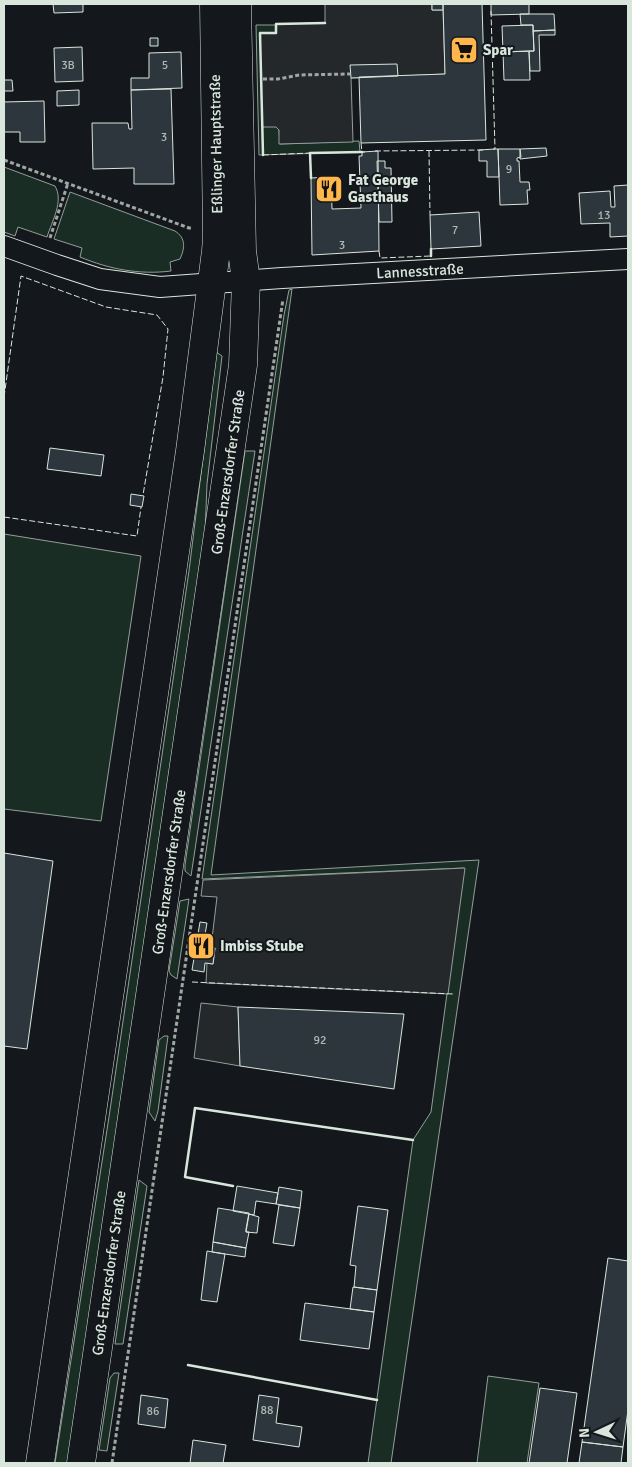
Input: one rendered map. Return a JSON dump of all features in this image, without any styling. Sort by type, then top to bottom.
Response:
[{"type":"main road","name":"Eßlinger Hauptstraße","points":[[212,285],[217,237],[214,4]]},
{"type":"main road","name":"Eßlinger Hauptstraße","points":[[237,4],[242,251],[246,281]]},
{"type":"main road","name":"Groß-Enzersdorfer Straße","points":[[81,1463],[241,384],[246,281]]},
{"type":"main road","points":[[40,1463],[190,451],[212,285]]},
{"type":"street","name":"Lannesstraße","points":[[4,246],[56,266],[100,279],[160,287],[628,259]]},
{"type":"path","points":[[269,79],[299,75],[350,74]]},
{"type":"path","points":[[4,160],[189,228]]},
{"type":"path","points":[[50,238],[68,183]]},
{"type":"path","points":[[112,1463],[287,278]]},
{"type":"green space","points":[[256,25],[276,25],[276,33],[260,33],[280,144],[359,141],[360,152],[259,155]]},
{"type":"green space","points":[[4,167],[55,186],[58,205],[47,237],[18,227],[15,236],[4,232]]},
{"type":"green space","points":[[70,192],[175,231],[179,234],[184,244],[180,259],[170,262],[171,271],[147,272],[113,268],[80,257],[82,248],[54,239]]},
{"type":"green space","points":[[292,289],[211,875],[479,860],[391,1463],[368,1463],[413,1140],[431,1112],[464,868],[202,879],[284,315],[289,290]]},
{"type":"green space","points":[[216,352],[222,356],[207,484],[205,534],[71,1463],[55,1463],[109,1117],[189,571]]},
{"type":"green space","points":[[245,451],[255,451],[191,876],[185,871],[185,865]]},
{"type":"green space","points":[[4,534],[141,556],[101,821],[4,809]]},
{"type":"green space","points":[[189,899],[177,979],[169,971],[180,901]]},
{"type":"green space","points":[[164,1036],[168,1036],[155,1121],[149,1112],[159,1040]]},
{"type":"green space","points":[[139,1180],[147,1186],[123,1344],[115,1344]]},
{"type":"green space","points":[[114,1373],[119,1373],[107,1451],[99,1450],[110,1378]]},
{"type":"green space","points":[[488,1376],[539,1383],[527,1463],[477,1463]]},
{"type":"shaded area","points":[[325,4],[432,4],[432,10],[443,10],[445,74],[351,78],[353,142],[279,144],[279,130],[276,127],[262,127],[260,33],[276,33],[276,24],[325,23]]},
{"type":"shaded area","points":[[465,868],[448,994],[206,983],[207,963],[213,964],[215,948],[211,947],[217,897],[201,896],[203,880]]},
{"type":"shaded area","points":[[201,1003],[238,1007],[240,1066],[194,1058]]},
{"type":"building","points":[[53,4],[83,4],[83,12],[54,13]]},
{"type":"building","points":[[432,4],[443,4],[443,10],[432,10]]},
{"type":"building","name":"Spar","points":[[443,4],[482,4],[486,140],[361,143],[359,77],[445,74]]},
{"type":"building","points":[[491,4],[529,4],[529,14],[491,15]]},
{"type":"building","points":[[520,14],[554,14],[555,30],[533,31],[533,25],[521,25]]},
{"type":"building","points":[[533,25],[534,51],[503,52],[502,26]]},
{"type":"building","points":[[555,30],[555,35],[539,35],[540,71],[530,71],[529,51],[534,51],[533,31]]},
{"type":"building","points":[[150,38],[158,38],[158,46],[150,46]]},
{"type":"building","points":[[82,47],[83,81],[55,82],[54,48]]},
{"type":"building","points":[[529,51],[530,80],[504,80],[503,52]]},
{"type":"building","points":[[181,52],[182,88],[131,90],[131,78],[149,78],[149,53]]},
{"type":"building","points":[[397,64],[398,76],[351,78],[350,65]]},
{"type":"building","points":[[4,80],[12,80],[13,91],[4,91]]},
{"type":"building","points":[[171,89],[174,184],[134,184],[134,168],[93,169],[92,123],[128,123],[129,129],[132,129],[131,90]]},
{"type":"building","points":[[79,90],[79,105],[57,106],[57,91]]},
{"type":"building","points":[[44,101],[45,142],[20,142],[20,132],[4,132],[4,102]]},
{"type":"building","points":[[546,148],[547,156],[520,159],[520,149]]},
{"type":"building","points":[[498,149],[499,177],[487,177],[487,161],[479,161],[479,150]]},
{"type":"building","points":[[498,149],[520,149],[521,157],[517,158],[517,161],[519,161],[520,182],[529,182],[530,190],[527,190],[528,204],[500,205]]},
{"type":"building","points":[[378,151],[379,251],[312,255],[311,178],[331,177],[332,209],[361,208],[359,156],[362,156],[362,152]]},
{"type":"building","points":[[377,161],[385,161],[385,168],[391,168],[392,222],[379,222]]},
{"type":"building","points":[[628,185],[628,236],[610,237],[610,223],[581,224],[579,193],[610,191],[611,207],[615,207],[614,186]]},
{"type":"building","points":[[479,212],[481,246],[431,249],[430,215]]},
{"type":"building","points":[[50,448],[104,455],[101,476],[47,469]]},
{"type":"building","points":[[131,494],[144,496],[142,507],[130,505]]},
{"type":"building","points":[[4,853],[53,861],[27,1049],[4,1046]]},
{"type":"building","name":"Imbiss Stube","points":[[200,922],[207,923],[203,946],[215,948],[213,964],[205,963],[204,972],[192,970]]},
{"type":"building","points":[[238,1007],[404,1014],[394,1089],[240,1066]]},
{"type":"building","points":[[237,1186],[278,1193],[276,1204],[256,1201],[254,1215],[233,1211]]},
{"type":"building","points":[[279,1187],[302,1191],[300,1208],[276,1204]]},
{"type":"building","points":[[279,1205],[300,1208],[294,1246],[273,1243]]},
{"type":"building","points":[[358,1206],[388,1210],[377,1290],[354,1287],[356,1266],[350,1265]]},
{"type":"building","points":[[218,1208],[249,1213],[246,1232],[249,1232],[246,1248],[213,1242]]},
{"type":"building","points":[[249,1214],[259,1217],[257,1233],[246,1232]]},
{"type":"building","points":[[213,1242],[246,1248],[245,1257],[212,1252]]},
{"type":"building","points":[[207,1251],[225,1254],[217,1302],[201,1300]]},
{"type":"building","points":[[608,1258],[628,1261],[628,1410],[623,1447],[582,1442]]},
{"type":"building","points":[[353,1287],[377,1290],[374,1312],[350,1309]]},
{"type":"building","points":[[305,1303],[374,1312],[369,1349],[300,1340]]},
{"type":"building","points":[[540,1388],[577,1393],[567,1463],[529,1463]]},
{"type":"building","points":[[141,1395],[168,1399],[165,1428],[138,1424]]},
{"type":"building","points":[[259,1395],[279,1398],[276,1423],[302,1427],[299,1447],[253,1440]]},
{"type":"building","points":[[193,1440],[226,1445],[223,1463],[190,1463]]},
{"type":"building","points":[[582,1442],[623,1447],[621,1463],[579,1463]]},
{"type":"fence","points":[[491,11],[495,149],[493,149]]},
{"type":"fence","points":[[361,143],[362,152],[365,152]]},
{"type":"fence","points":[[375,151],[483,150]]},
{"type":"fence","points":[[429,151],[430,215]]},
{"type":"fence","points":[[263,155],[310,153]]},
{"type":"fence","points":[[379,251],[380,258],[431,256]]},
{"type":"fence","points":[[4,397],[21,276],[106,307],[157,315],[168,329],[163,377],[143,495]]},
{"type":"fence","points":[[4,517],[137,536],[141,507]]},
{"type":"fence","points":[[192,982],[453,994]]},
{"type":"wall","points":[[263,155],[260,33],[276,33],[276,24],[325,23]]},
{"type":"wall","points":[[311,178],[310,153],[362,152]]},
{"type":"wall","points":[[431,249],[431,256]]},
{"type":"wall","points":[[233,1186],[185,1177],[195,1108],[413,1140]]},
{"type":"wall","points":[[188,1365],[377,1400]]},
{"type":"place","name":"Spar","points":[[464,50]]},
{"type":"place","name":"Fat George Gasthaus","points":[[329,189]]},
{"type":"place","name":"Imbiss Stube","points":[[201,946]]}]
